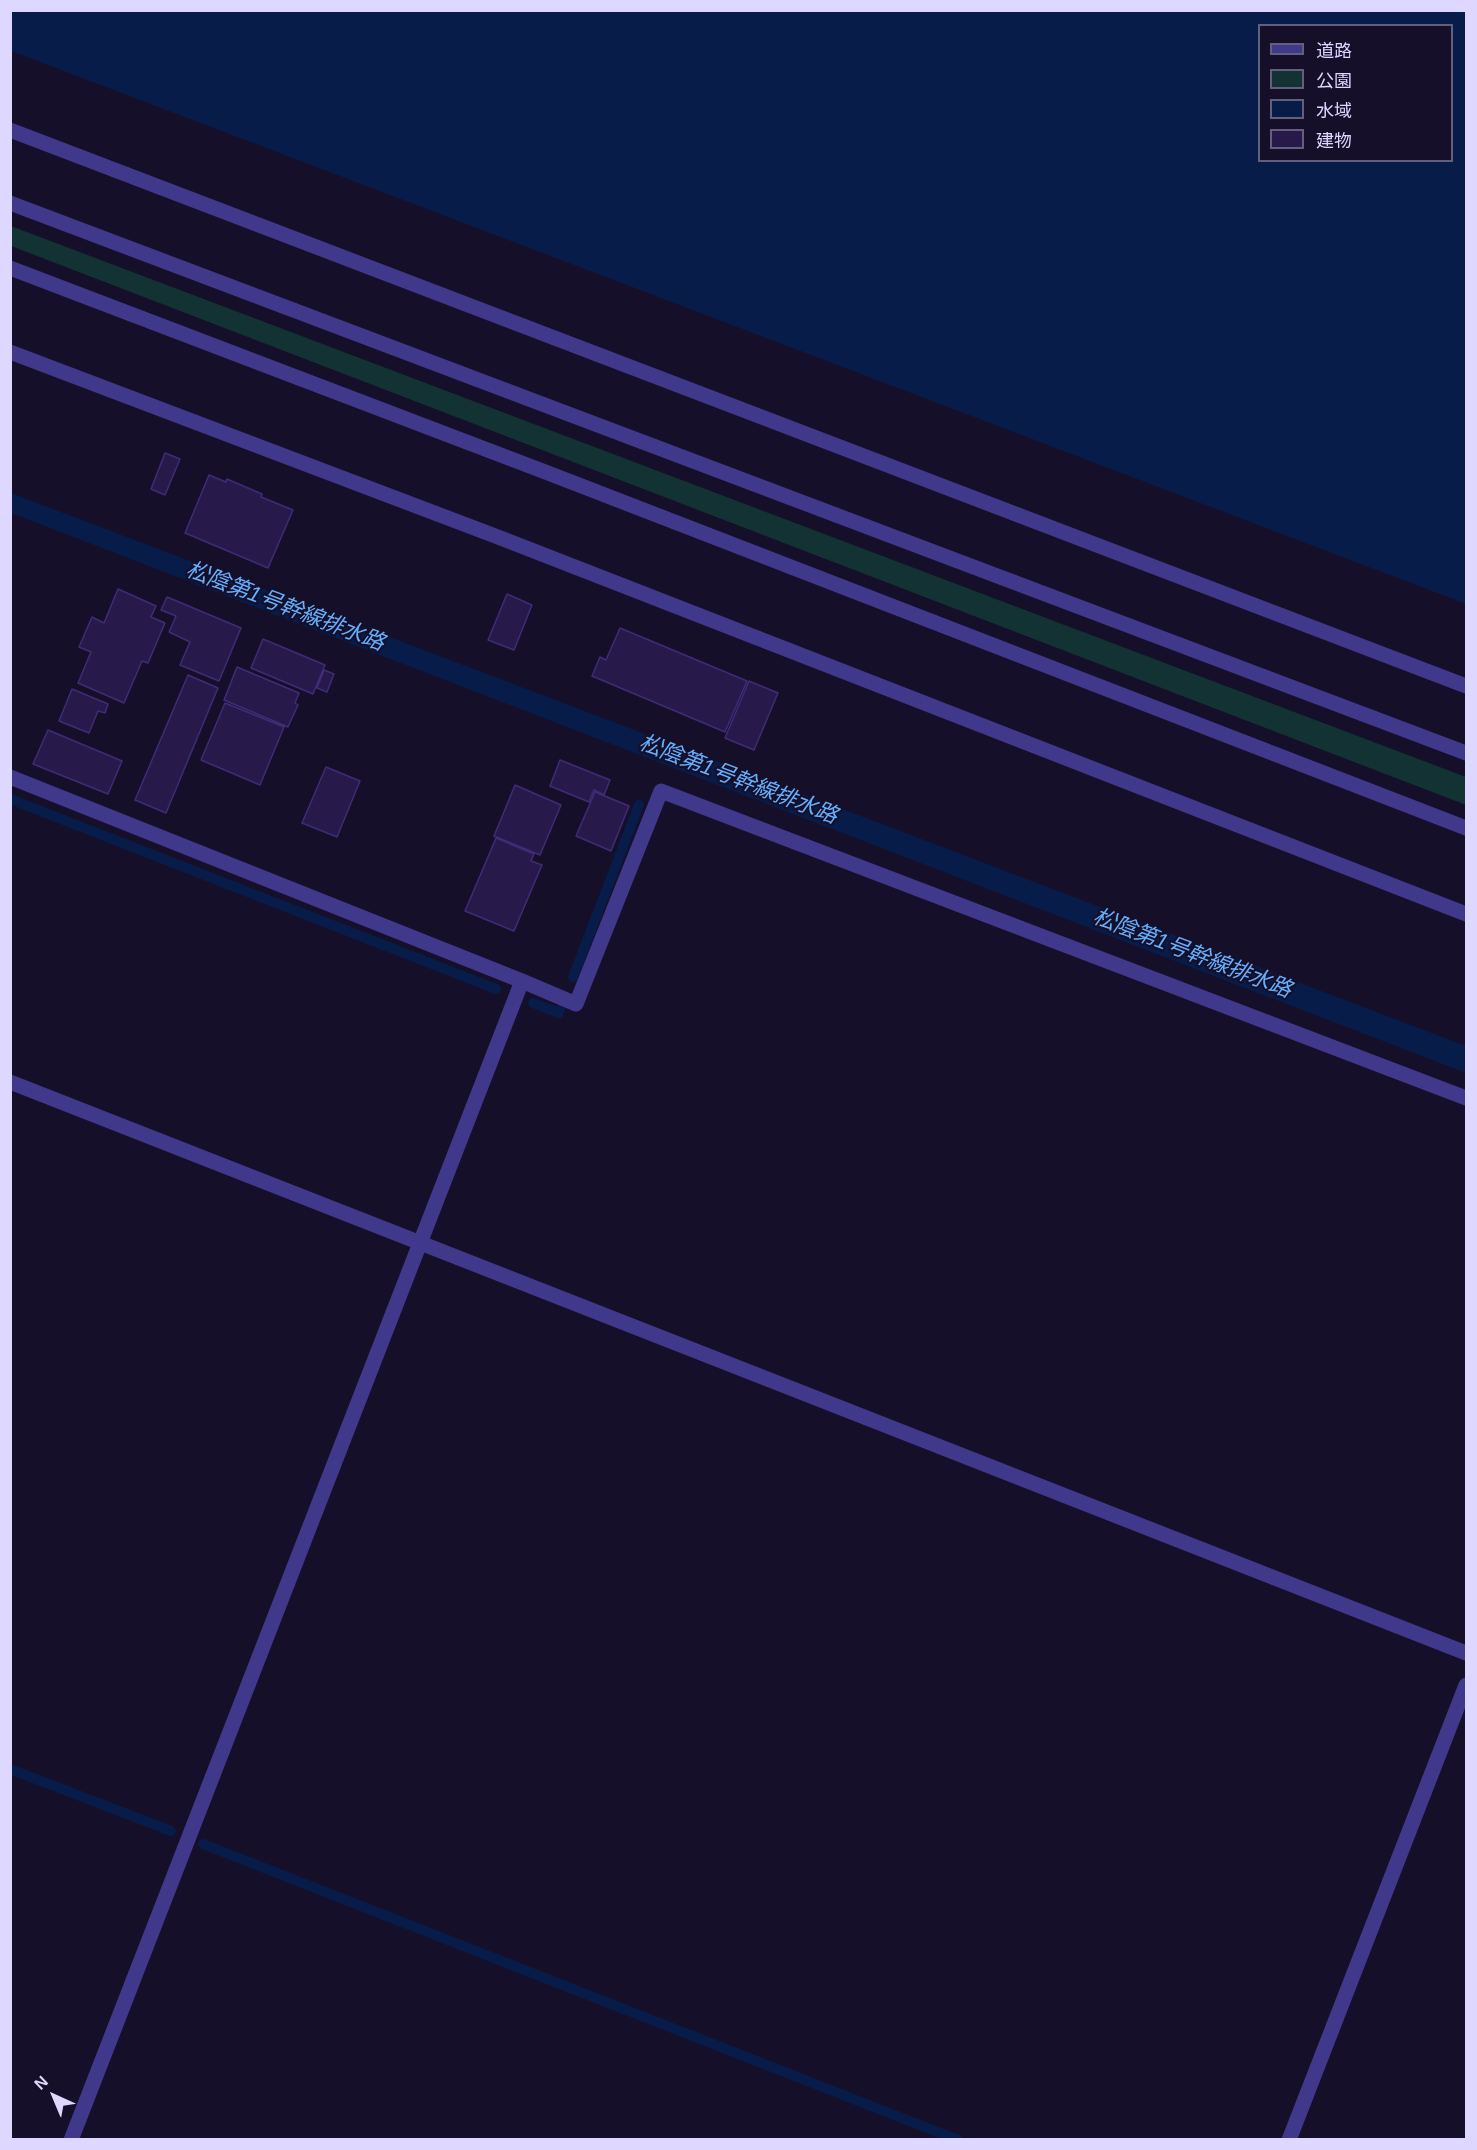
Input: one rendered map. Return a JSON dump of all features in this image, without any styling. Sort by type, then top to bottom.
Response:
[{"type":"street","points":[[10,130],[1467,686]]},
{"type":"street","points":[[10,203],[1467,753]]},
{"type":"street","points":[[10,268],[1467,828]]},
{"type":"street","points":[[10,352],[498,537],[1467,914]]},
{"type":"street","points":[[10,777],[576,1004],[661,791],[1467,1098]]},
{"type":"street","points":[[71,2139],[522,981]]},
{"type":"street","points":[[10,1082],[1467,1653]]},
{"type":"street","points":[[1288,2139],[1467,1685]]},
{"type":"green space","points":[[11,226],[1466,777],[1466,805],[11,246]]},
{"type":"water","points":[[10,11],[1466,11],[1466,604],[11,51]]},
{"type":"water","name":"松陰第1号幹線排水路","points":[[11,493],[1466,1046],[1466,1073],[11,513]]},
{"type":"building","points":[[165,453],[180,459],[165,495],[151,489]]},
{"type":"building","points":[[209,475],[226,482],[227,479],[262,494],[261,497],[293,510],[268,568],[185,533]]},
{"type":"building","points":[[118,589],[156,606],[151,617],[165,623],[148,663],[142,661],[124,703],[78,683],[91,652],[79,647],[92,617],[104,623]]},
{"type":"building","points":[[507,594],[532,605],[514,650],[488,640]]},
{"type":"building","points":[[167,597],[241,628],[219,681],[180,665],[190,642],[169,632],[176,616],[161,610]]},
{"type":"building","points":[[620,628],[747,681],[725,732],[592,676],[600,657],[606,660]]},
{"type":"building","points":[[263,639],[325,665],[313,694],[251,668]]},
{"type":"building","points":[[237,667],[299,693],[295,703],[298,705],[288,727],[224,700]]},
{"type":"building","points":[[324,670],[334,674],[327,692],[317,688]]},
{"type":"building","points":[[188,675],[218,688],[166,813],[135,800]]},
{"type":"building","points":[[749,681],[778,693],[754,750],[725,738]]},
{"type":"building","points":[[72,689],[108,704],[105,713],[98,711],[89,733],[59,721]]},
{"type":"building","points":[[225,703],[284,727],[260,785],[201,760]]},
{"type":"building","points":[[48,730],[122,761],[108,794],[33,764]]},
{"type":"building","points":[[560,760],[610,780],[604,795],[594,790],[589,802],[550,786]]},
{"type":"building","points":[[326,767],[360,781],[337,837],[302,823]]},
{"type":"building","points":[[515,785],[561,805],[540,855],[494,836]]},
{"type":"building","points":[[595,792],[629,806],[611,851],[576,836]]},
{"type":"building","points":[[496,838],[534,854],[531,861],[542,865],[514,931],[465,911]]},
{"type":"waterway","points":[[10,799],[496,989]]},
{"type":"waterway","points":[[573,977],[639,805]]},
{"type":"waterway","points":[[533,1003],[559,1013],[560,1010]]},
{"type":"waterway","points":[[10,1769],[171,1831]]},
{"type":"waterway","points":[[203,1844],[958,2140]]}]
